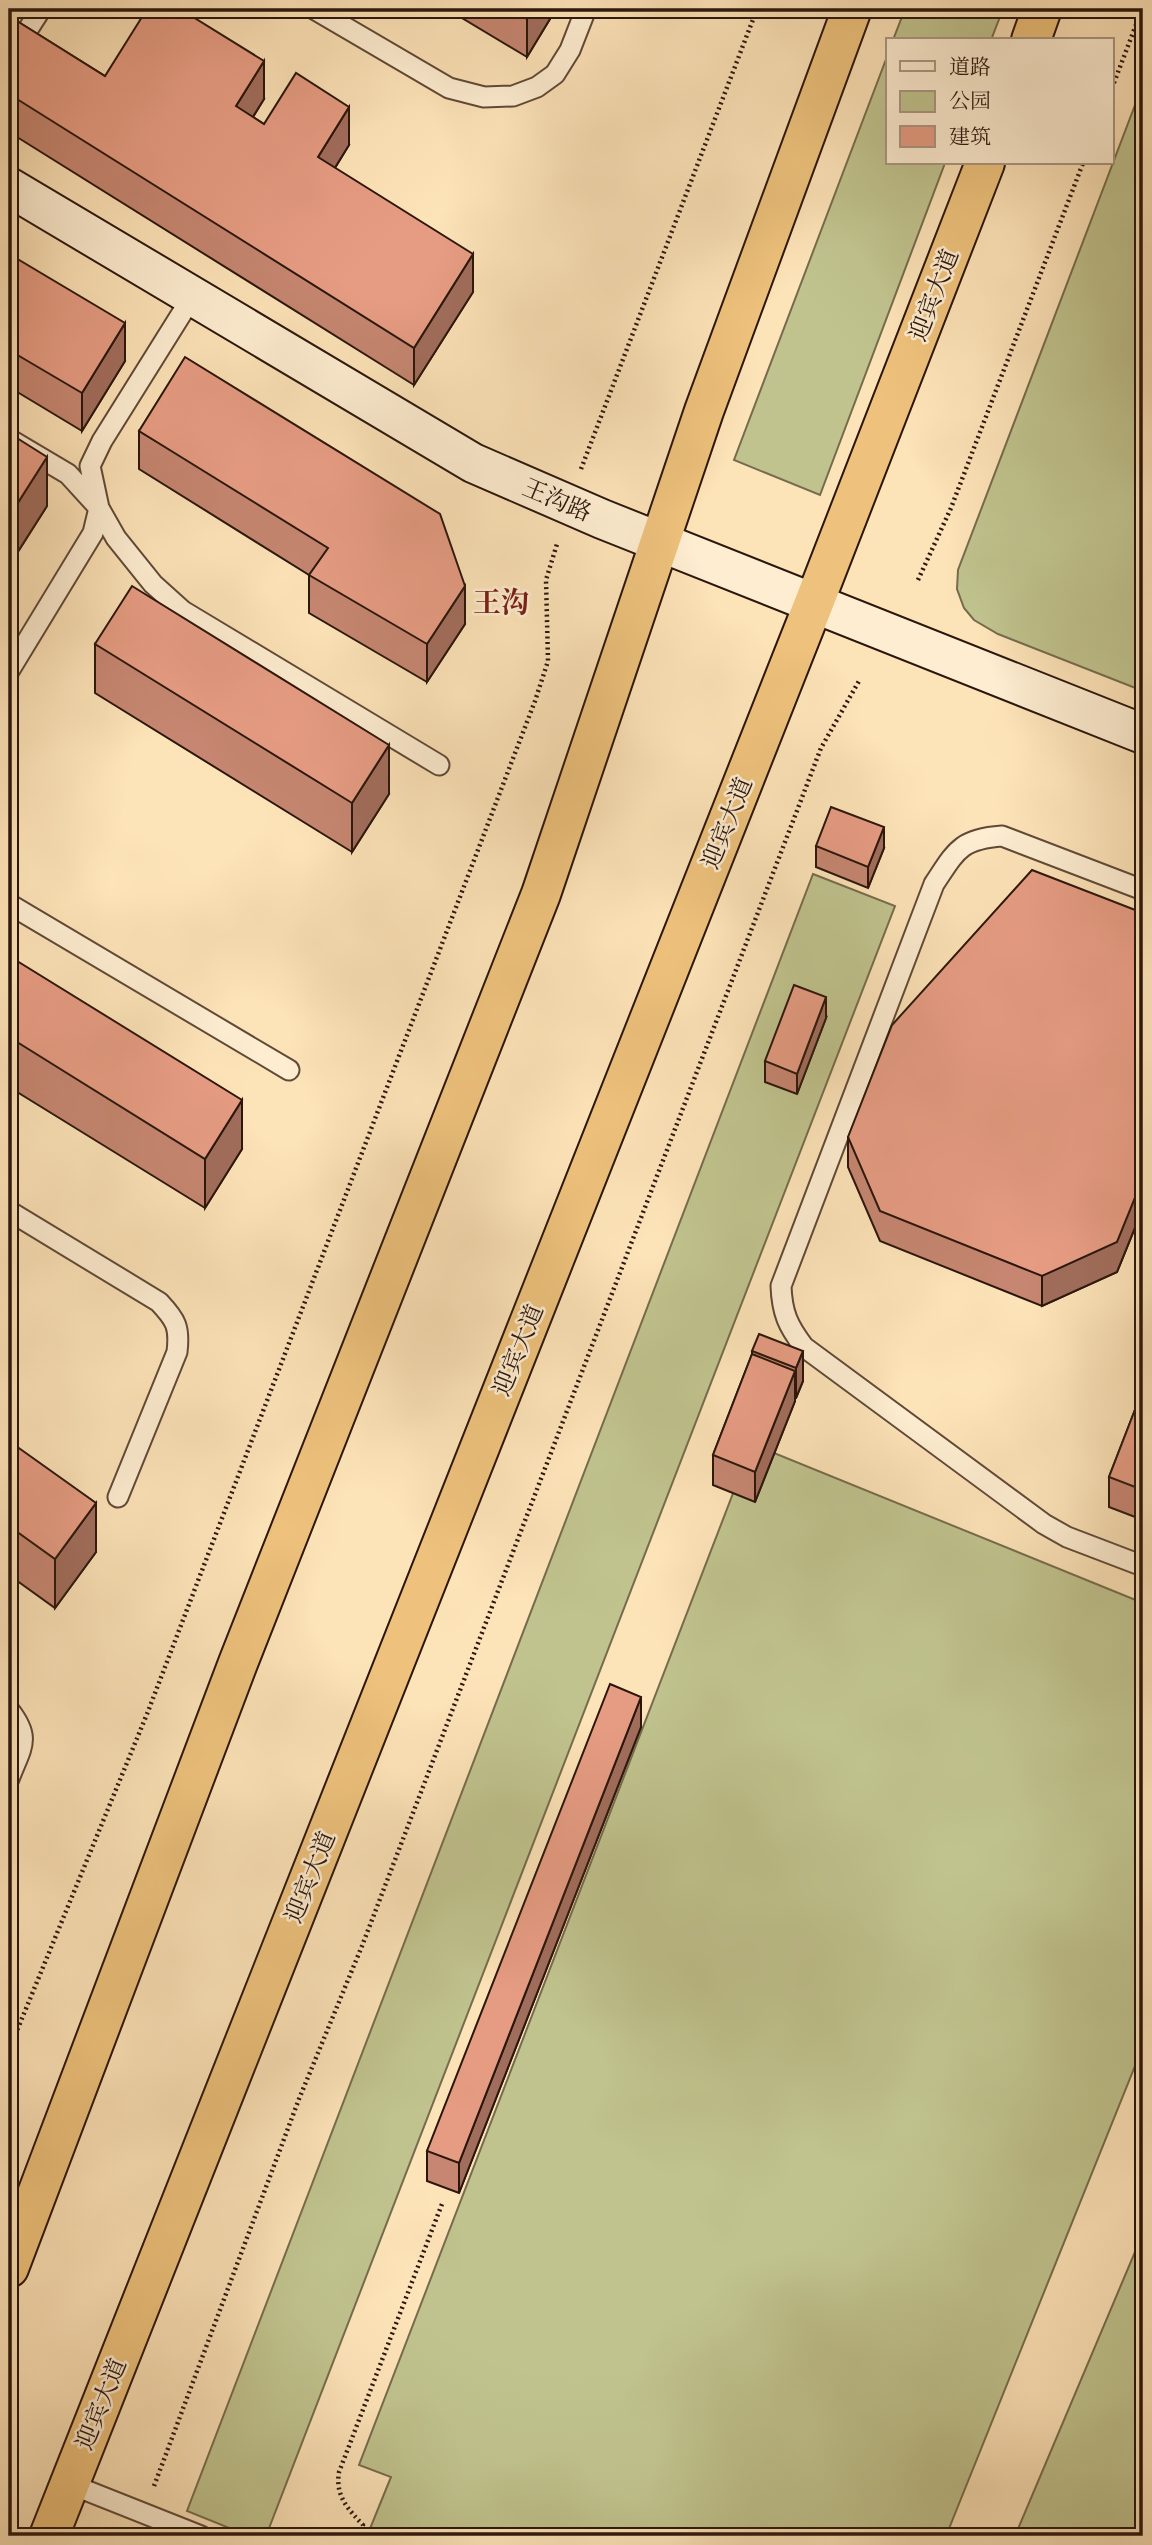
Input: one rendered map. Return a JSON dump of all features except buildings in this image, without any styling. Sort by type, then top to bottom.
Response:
[{"type":"highway","points":[[9,2268],[238,1663],[541,894],[704,411],[852,9]]},
{"type":"highway","points":[[1032,38],[1042,9]]},
{"type":"highway","name":"迎宾大道","points":[[49,2536],[814,603],[985,164]]},
{"type":"street","name":"王沟路","points":[[9,187],[473,463],[569,506],[1143,734]]},
{"type":"lane","points":[[9,59],[41,9]]},
{"type":"lane","points":[[314,9],[449,88],[484,97],[513,96],[537,87],[555,74],[570,50],[586,9]]},
{"type":"lane","points":[[9,671],[93,533],[99,508],[90,466],[102,441],[192,297]]},
{"type":"lane","points":[[9,439],[68,474],[99,508],[116,538],[153,584],[183,611],[439,765]]},
{"type":"lane","points":[[1143,890],[1002,836],[984,837],[958,848],[934,884],[781,1286],[782,1304],[788,1326],[804,1347],[1044,1524],[1143,1566]]},
{"type":"lane","points":[[1049,877],[1058,857]]},
{"type":"lane","points":[[9,904],[289,1070]]},
{"type":"lane","points":[[9,1211],[159,1302],[172,1316],[179,1333],[177,1352],[118,1497]]},
{"type":"lane","points":[[9,1710],[20,1725],[24,1741],[9,1779]]},
{"type":"lane","points":[[70,2484],[201,2536]]},
{"type":"path","points":[[9,2050],[147,1714],[535,701],[548,661],[546,580],[569,506],[587,450],[757,9]]},
{"type":"path","points":[[1114,83],[1142,9]]},
{"type":"path","points":[[918,580],[956,495],[1083,164]]},
{"type":"path","points":[[144,2513],[299,2099],[362,1946],[816,761],[859,681]]},
{"type":"path","points":[[359,2536],[363,2525],[344,2505],[337,2482],[339,2472],[442,2204]]},
{"type":"green space","points":[[905,9],[1003,9],[992,38],[894,38]]},
{"type":"green space","points":[[886,59],[886,164],[945,164],[820,495],[734,460]]},
{"type":"green space","points":[[1143,84],[1143,691],[998,634],[974,620],[964,608],[957,589],[958,570]]},
{"type":"green space","points":[[813,874],[895,906],[266,2536],[249,2536],[187,2511]]},
{"type":"green space","points":[[752,1444],[1143,1603],[1143,2046],[946,2536],[367,2536],[391,2477],[359,2465]]},
{"type":"green space","points":[[1143,2233],[1143,2536],[1015,2536]]},
{"type":"district","name":"王沟","points":[[501,602]]}]
